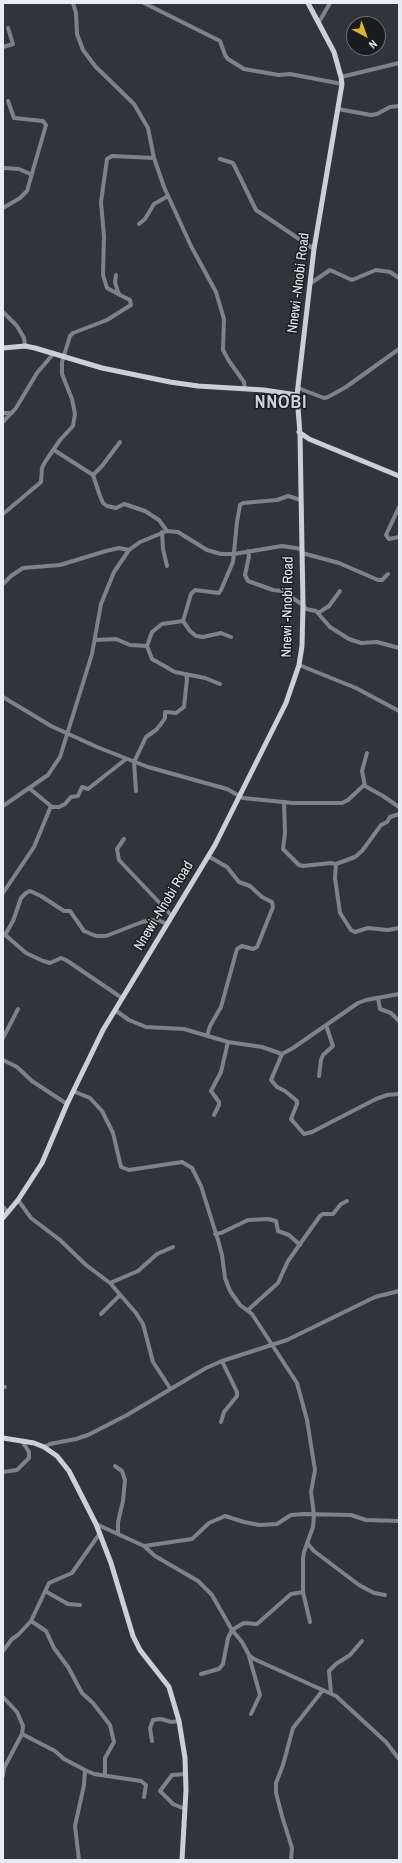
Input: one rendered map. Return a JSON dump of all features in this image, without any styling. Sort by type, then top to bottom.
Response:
[{"type":"main road","name":"Nnewi -Nnobi Road","points":[[3,1218],[18,1200],[42,1163],[67,1104],[103,1030],[208,856],[240,796],[286,703],[299,665],[302,640],[302,551],[297,395],[314,249],[342,84],[334,52],[308,3]]},
{"type":"main road","points":[[3,348],[25,346],[54,352],[102,368],[170,382],[297,395]]},
{"type":"main road","points":[[299,432],[309,439],[399,476]]},
{"type":"main road","points":[[299,442],[309,439]]},
{"type":"main road","points":[[3,1438],[22,1440],[44,1447],[57,1456],[69,1471],[100,1533],[111,1563],[132,1636],[140,1650],[169,1687],[179,1721],[186,1774],[182,1860]]},
{"type":"street","points":[[73,3],[76,14],[77,34],[83,50],[95,66],[138,110],[148,128],[154,158],[168,196],[190,246],[216,292],[224,319],[222,339],[224,355],[244,382],[245,389]]},
{"type":"street","points":[[144,3],[220,41],[228,59],[244,69],[279,75],[290,74],[342,84]]},
{"type":"street","points":[[319,22],[330,3]]},
{"type":"street","points":[[3,47],[13,44],[8,28]]},
{"type":"street","points":[[341,77],[399,63]]},
{"type":"street","points":[[3,208],[24,195],[46,125],[43,121],[17,120],[14,118],[8,101]]},
{"type":"street","points":[[338,109],[371,115],[377,114],[390,107],[399,106]]},
{"type":"street","points":[[3,514],[41,482],[42,468],[60,440],[72,426],[74,420],[72,399],[62,374],[62,362],[69,339],[73,333],[107,320],[130,306],[130,300],[107,288],[103,275],[104,231],[101,202],[107,159],[112,156],[154,158]]},
{"type":"street","points":[[220,159],[233,163],[256,210],[314,249]]},
{"type":"street","points":[[3,168],[19,168],[30,174]]},
{"type":"street","points":[[139,224],[145,219],[154,204],[168,196]]},
{"type":"street","points":[[310,283],[330,270],[352,280],[376,270],[390,272],[399,278]]},
{"type":"street","points":[[116,275],[115,282],[120,295]]},
{"type":"street","points":[[3,312],[17,326],[24,338],[25,346]]},
{"type":"street","points":[[298,388],[324,398],[328,397],[357,380],[399,349]]},
{"type":"street","points":[[3,422],[13,413],[37,373],[54,352]]},
{"type":"street","points":[[3,413],[13,413]]},
{"type":"street","points":[[92,475],[102,466],[120,442]]},
{"type":"street","points":[[54,450],[92,475],[102,503],[116,508],[124,504],[145,511],[159,520],[164,532],[163,549],[167,566]]},
{"type":"street","points":[[231,637],[221,633],[203,637],[196,636],[185,625],[183,621],[192,592],[197,590],[220,592],[233,562],[237,522],[240,506],[243,503],[277,500],[288,496],[301,500]]},
{"type":"street","points":[[399,507],[386,535],[389,539],[399,537]]},
{"type":"street","points":[[3,806],[52,771],[60,757],[88,672],[101,604],[108,585],[114,572],[129,550],[140,542],[164,532],[178,532],[207,550],[221,554],[234,554],[282,546],[339,563],[378,580],[382,580],[388,574]]},
{"type":"street","points":[[3,584],[14,573],[23,568],[60,566],[106,551],[119,548],[129,550]]},
{"type":"street","points":[[248,551],[246,579],[274,590],[282,591],[306,609],[318,613],[330,627],[349,639],[361,643],[377,642],[399,648]]},
{"type":"street","points":[[318,613],[329,606],[340,591]]},
{"type":"street","points":[[183,621],[167,622],[156,627],[149,638],[147,646],[154,662],[175,672],[206,678],[220,684]]},
{"type":"street","points":[[95,640],[116,639],[130,645],[147,646]]},
{"type":"street","points":[[299,665],[356,688],[399,710]]},
{"type":"street","points":[[136,791],[134,762],[146,738],[161,724],[165,718],[165,712],[176,713],[184,707],[188,679],[186,675]]},
{"type":"street","points":[[3,697],[67,735],[134,762],[163,772],[219,786],[246,798],[284,802],[346,802],[362,786],[365,786]]},
{"type":"street","points":[[367,753],[362,771],[365,786],[399,807]]},
{"type":"street","points":[[29,788],[51,806],[64,805],[69,799],[78,796],[82,787],[88,789],[126,759]]},
{"type":"street","points":[[284,802],[285,833],[283,849],[299,865],[303,866],[331,863],[336,864],[357,856],[381,825],[387,822],[390,817],[399,814]]},
{"type":"street","points":[[3,894],[34,847],[44,827],[51,806]]},
{"type":"street","points":[[124,839],[118,849],[119,860],[172,916]]},
{"type":"street","points":[[207,1036],[210,1026],[221,1007],[237,949],[242,946],[253,949],[257,947],[273,907],[272,902],[262,898],[250,886],[239,882],[227,867],[208,856]]},
{"type":"street","points":[[336,864],[335,878],[340,913],[351,930],[355,932],[368,928],[388,930],[399,928]]},
{"type":"street","points":[[122,998],[64,958],[50,963],[43,962],[26,952],[4,934],[13,921],[22,898],[26,893],[30,892],[41,896],[64,911],[70,911],[84,931],[96,936],[106,936],[142,922],[152,920],[158,920],[167,924]]},
{"type":"street","points":[[399,994],[358,1003],[282,1054],[271,1080],[277,1087],[285,1090],[297,1101],[291,1119],[298,1129],[306,1134],[376,1099],[387,1095],[399,1094]]},
{"type":"street","points":[[378,998],[380,1009],[390,1013],[399,1021]]},
{"type":"street","points":[[3,1038],[18,1009]]},
{"type":"street","points":[[115,1010],[129,1020],[146,1027],[175,1028],[228,1042],[262,1047],[282,1054]]},
{"type":"street","points":[[319,1076],[320,1060],[323,1055],[333,1046],[326,1025]]},
{"type":"street","points":[[214,1115],[219,1102],[211,1091],[220,1072],[228,1042]]},
{"type":"street","points":[[3,1060],[17,1067],[58,1100],[67,1104]]},
{"type":"street","points":[[73,1091],[90,1098],[102,1111],[113,1133],[121,1167],[129,1170],[182,1162],[190,1165],[201,1186],[222,1255],[225,1278],[235,1300],[248,1310],[273,1345],[297,1383],[302,1396],[315,1470],[311,1492],[314,1515],[313,1527],[303,1558],[303,1592],[310,1622]]},
{"type":"street","points":[[18,1200],[31,1218],[60,1240],[86,1265],[110,1284],[120,1295],[143,1324],[153,1362],[170,1388]]},
{"type":"street","points":[[248,1310],[277,1285],[284,1269],[320,1216],[323,1214],[333,1214],[341,1204],[346,1201]]},
{"type":"street","points":[[3,1207],[8,1212]]},
{"type":"street","points":[[216,1234],[248,1220],[268,1219],[276,1221],[278,1231],[289,1235],[300,1245]]},
{"type":"street","points":[[110,1284],[138,1271],[157,1254],[173,1247]]},
{"type":"street","points":[[44,1447],[50,1444],[88,1435],[127,1415],[170,1388],[206,1368],[222,1361],[287,1340],[375,1298],[399,1291]]},
{"type":"street","points":[[101,1314],[120,1295]]},
{"type":"street","points":[[221,1422],[224,1412],[237,1396],[238,1392],[222,1361]]},
{"type":"street","points":[[3,1472],[17,1470],[29,1458],[29,1452],[22,1440]]},
{"type":"street","points":[[115,1466],[122,1471],[125,1480],[123,1501],[118,1522],[118,1533]]},
{"type":"street","points":[[144,1546],[192,1539],[209,1523],[225,1516],[244,1522],[269,1525],[277,1524],[295,1514],[351,1514],[366,1520],[399,1521]]},
{"type":"street","points":[[96,1524],[144,1546],[155,1556],[167,1561],[206,1588],[212,1595],[232,1630],[242,1642],[249,1655],[260,1695],[251,1714]]},
{"type":"street","points":[[3,1651],[12,1639],[18,1635],[31,1621],[45,1591],[53,1580],[72,1573],[100,1533]]},
{"type":"street","points":[[307,1543],[314,1551],[359,1585],[374,1593],[385,1595]]},
{"type":"street","points":[[45,1591],[68,1604],[80,1605]]},
{"type":"street","points":[[201,1674],[219,1669],[223,1664],[228,1638],[232,1630],[244,1623],[257,1624],[291,1594],[303,1592]]},
{"type":"street","points":[[31,1621],[46,1631],[54,1648],[68,1667],[82,1693],[93,1703],[110,1725],[114,1742],[105,1758],[105,1775]]},
{"type":"street","points":[[331,1693],[329,1671],[336,1664],[350,1656],[362,1641]]},
{"type":"street","points":[[249,1655],[254,1659],[331,1693],[386,1742],[399,1759]]},
{"type":"street","points":[[291,1860],[292,1848],[276,1793],[276,1783],[283,1765],[293,1728],[323,1690]]},
{"type":"street","points":[[3,1697],[17,1712],[23,1726],[22,1734],[4,1768],[3,1776]]},
{"type":"street","points":[[152,1741],[150,1728],[153,1720],[161,1719],[171,1722],[179,1721]]},
{"type":"street","points":[[22,1734],[55,1751],[64,1759],[85,1770],[144,1782],[146,1785],[144,1797]]},
{"type":"street","points":[[79,1860],[75,1826],[84,1785],[85,1770]]},
{"type":"street","points":[[185,1809],[173,1804],[160,1791],[172,1775],[186,1774]]},
{"type":"district","name":"NNOBI","points":[[281,403]]}]
